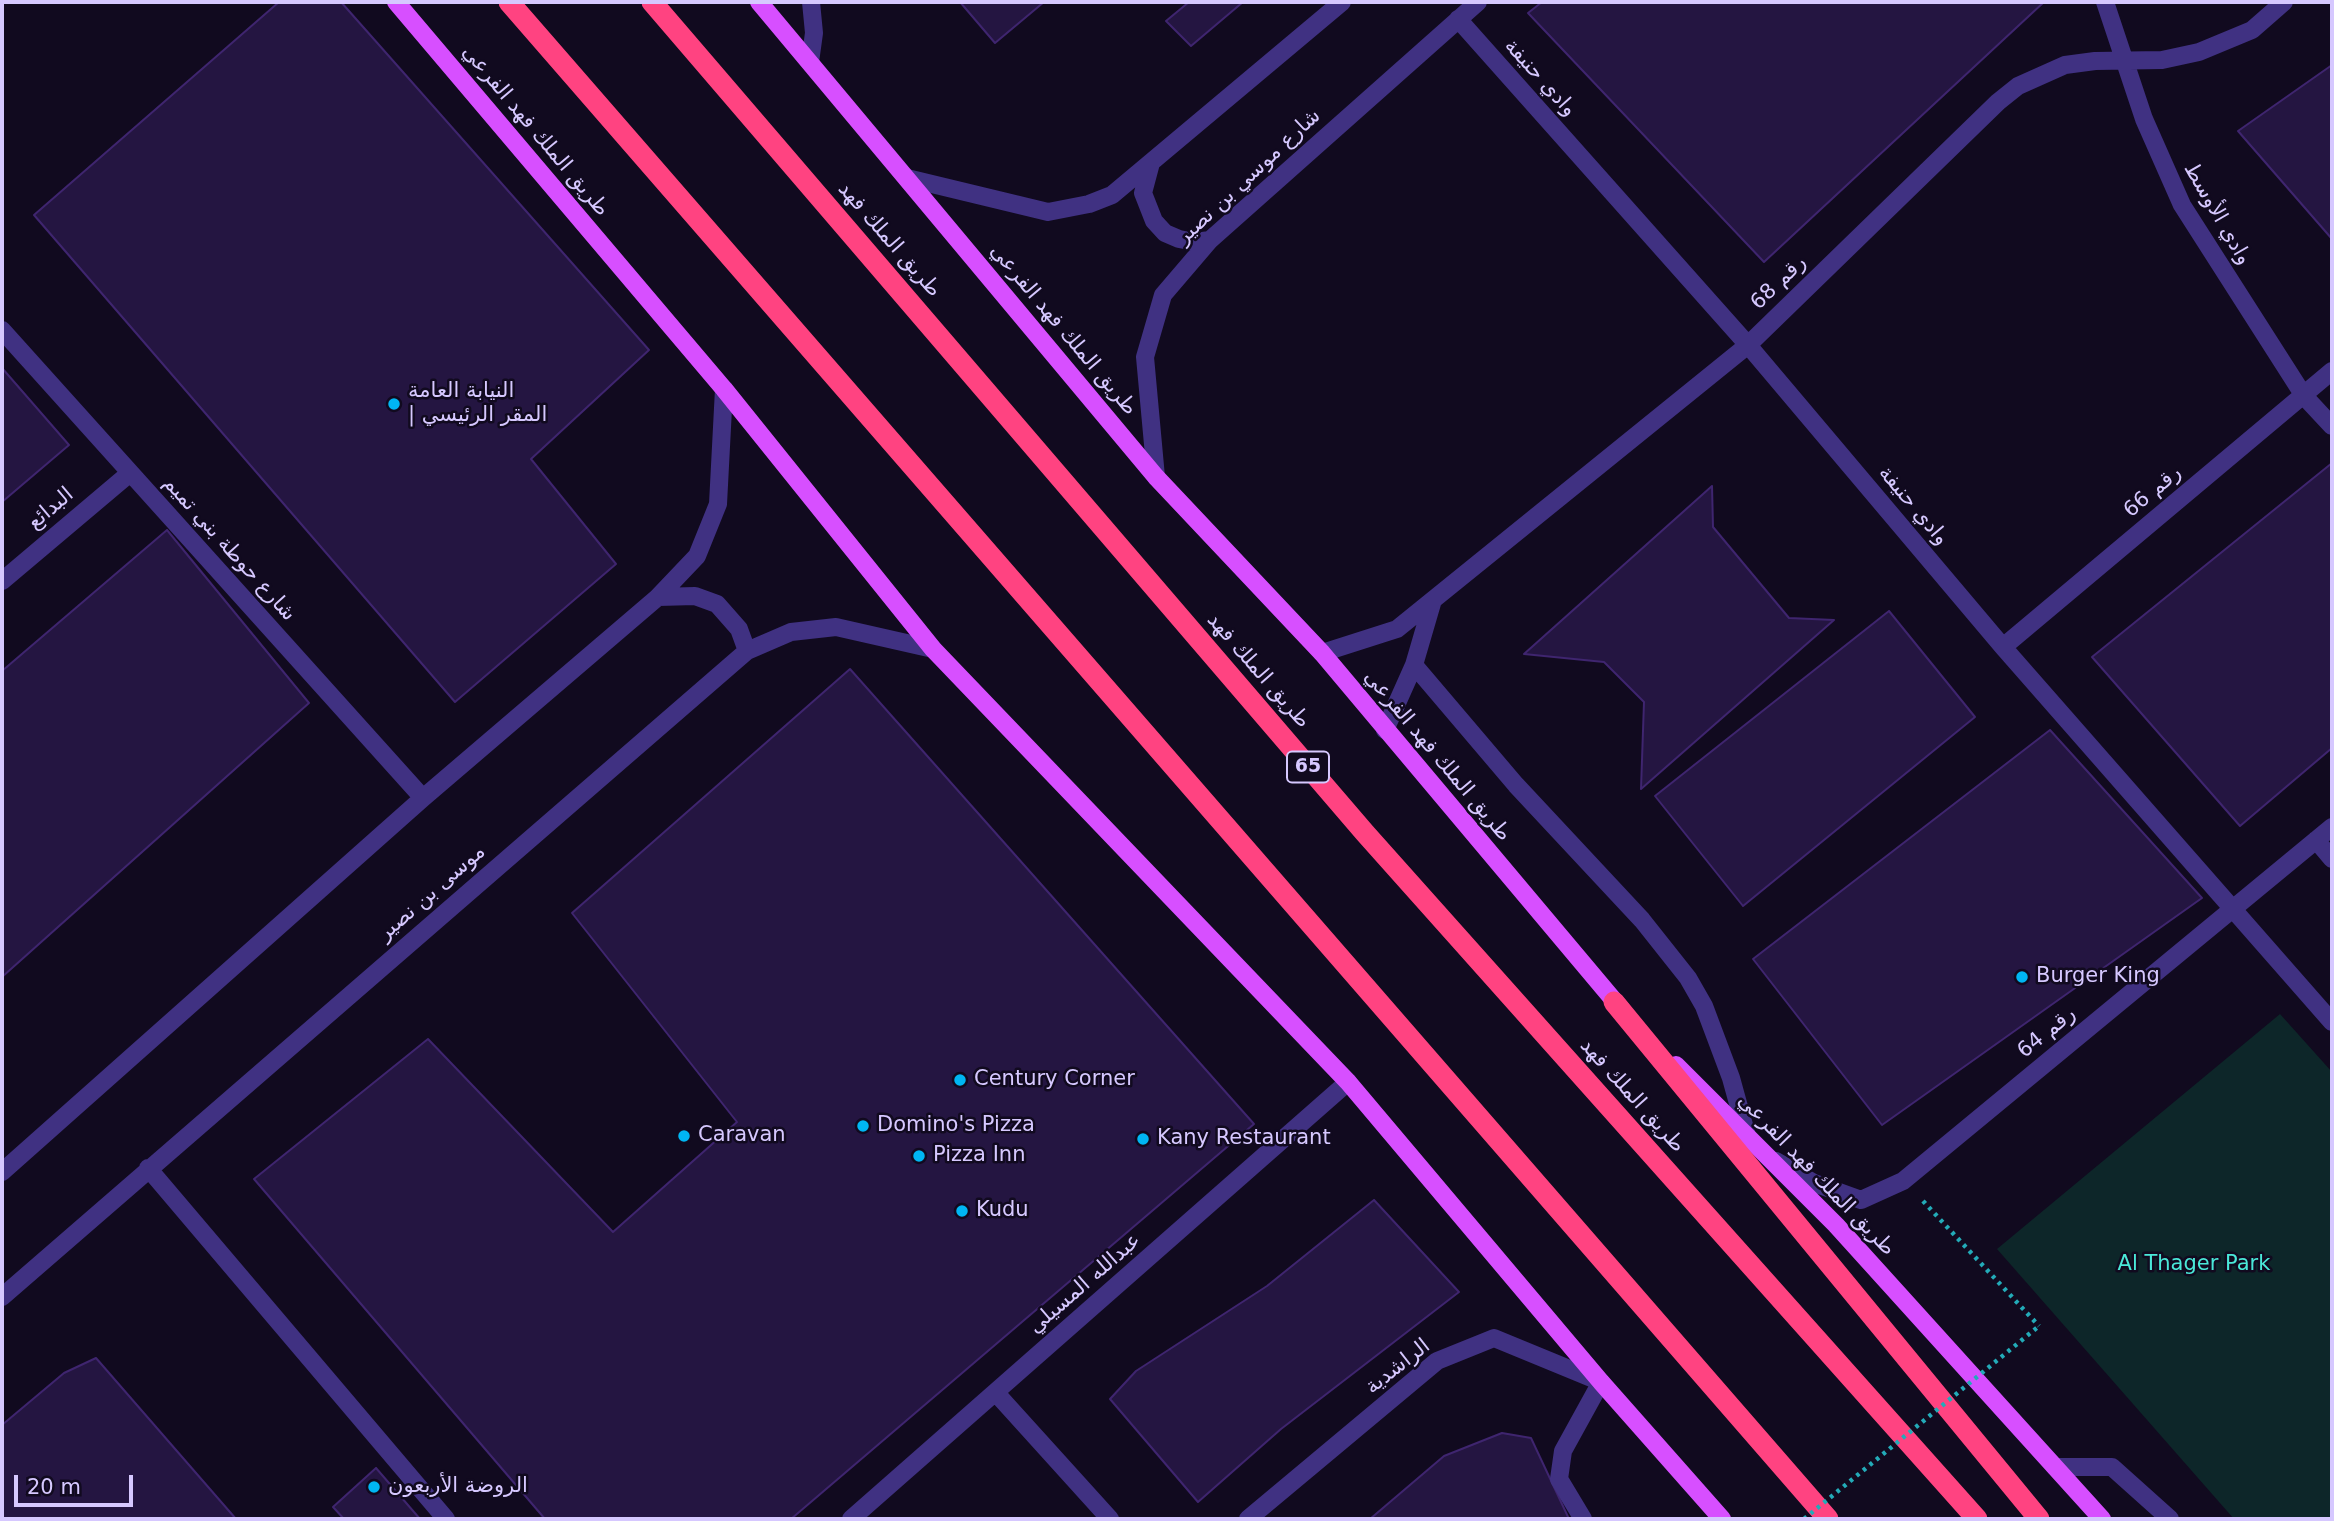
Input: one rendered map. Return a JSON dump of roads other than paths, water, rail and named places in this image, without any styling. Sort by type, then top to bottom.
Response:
[{"type":"highway","points":[[509,2],[1828,1519]]},
{"type":"highway","name":"طريق الملك فهد","points":[[652,2],[1365,833],[1977,1519]]},
{"type":"highway","points":[[1614,1002],[2039,1519]]},
{"type":"main road","name":"طريق الملك فهد الفرعي","points":[[396,2],[724,389],[933,649],[1348,1082],[1601,1382],[1722,1519]]},
{"type":"main road","name":"طريق الملك فهد الفرعي","points":[[762,3],[1156,477],[1322,653],[1614,1002],[1836,1226],[2102,1519]]},
{"type":"street","points":[[810,62],[814,33],[811,2]]},
{"type":"street","points":[[907,178],[1048,212],[1090,204],[1112,195],[1342,2]]},
{"type":"street","name":"شارع موسي بن نصير","points":[[1156,477],[1144,357],[1163,295],[1210,240],[1478,2]]},
{"type":"street","name":"وادي الأوسط","points":[[2105,2],[2144,119],[2182,205],[2304,396],[2332,426]]},
{"type":"street","name":"رقم 68","points":[[1322,653],[1397,629],[1748,345],[1998,102],[2018,86],[2065,65],[2095,61],[2162,60],[2226,43],[2252,30],[2284,2]]},
{"type":"street","name":"وادي حنيفة","points":[[1458,19],[1748,345],[2003,647],[2332,1023]]},
{"type":"street","points":[[1151,163],[1143,193],[1154,221],[1166,233],[1179,239],[1195,242],[1210,240]]},
{"type":"street","name":"شارع حوطة بني تميم","points":[[2,330],[423,798]]},
{"type":"street","name":"رقم 66","points":[[2003,647],[2332,372]]},
{"type":"street","points":[[2,1172],[423,798],[658,597],[697,556],[718,504],[724,389]]},
{"type":"street","name":"البدائع","points":[[2,581],[130,473]]},
{"type":"street","points":[[658,597],[695,596],[718,604],[739,628],[747,651]]},
{"type":"street","points":[[1385,730],[1414,665],[1433,600]]},
{"type":"street","name":"موسى بن نصير","points":[[2,1297],[747,651],[791,632],[836,627],[933,649]]},
{"type":"street","points":[[1414,665],[1516,785],[1642,920],[1688,978],[1704,1006],[1731,1078],[1747,1136]]},
{"type":"street","name":"رقم 64","points":[[1770,1158],[1814,1183],[1861,1200],[1903,1181],[2332,827]]},
{"type":"street","points":[[2316,841],[2332,859]]},
{"type":"street","name":"عبدالله المسيلي","points":[[851,1519],[1348,1082]]},
{"type":"street","points":[[148,1168],[446,1519]]},
{"type":"street","name":"الراشدية","points":[[1248,1519],[1437,1360],[1494,1338],[1601,1382]]},
{"type":"street","points":[[1583,1519],[1559,1479],[1563,1451],[1601,1382]]},
{"type":"street","points":[[996,1393],[1110,1519]]},
{"type":"street","points":[[2055,1467],[2112,1467],[2170,1519]]},
{"type":"place","name":"النيابة العامة | المقر الرئيسي","points":[[394,404]]},
{"type":"place","name":"Burger King","points":[[2022,977]]},
{"type":"place","name":"Century Corner","points":[[960,1080]]},
{"type":"place","name":"Domino's Pizza","points":[[863,1126]]},
{"type":"place","name":"Caravan","points":[[684,1136]]},
{"type":"place","name":"Kany Restaurant","points":[[1143,1139]]},
{"type":"place","name":"Pizza Inn","points":[[919,1156]]},
{"type":"place","name":"Kudu","points":[[962,1211]]},
{"type":"place","name":"الروضة الأربعون","points":[[374,1487]]},
{"type":"park label","name":"Al Thager Park","points":[[2194,1265]]}]
